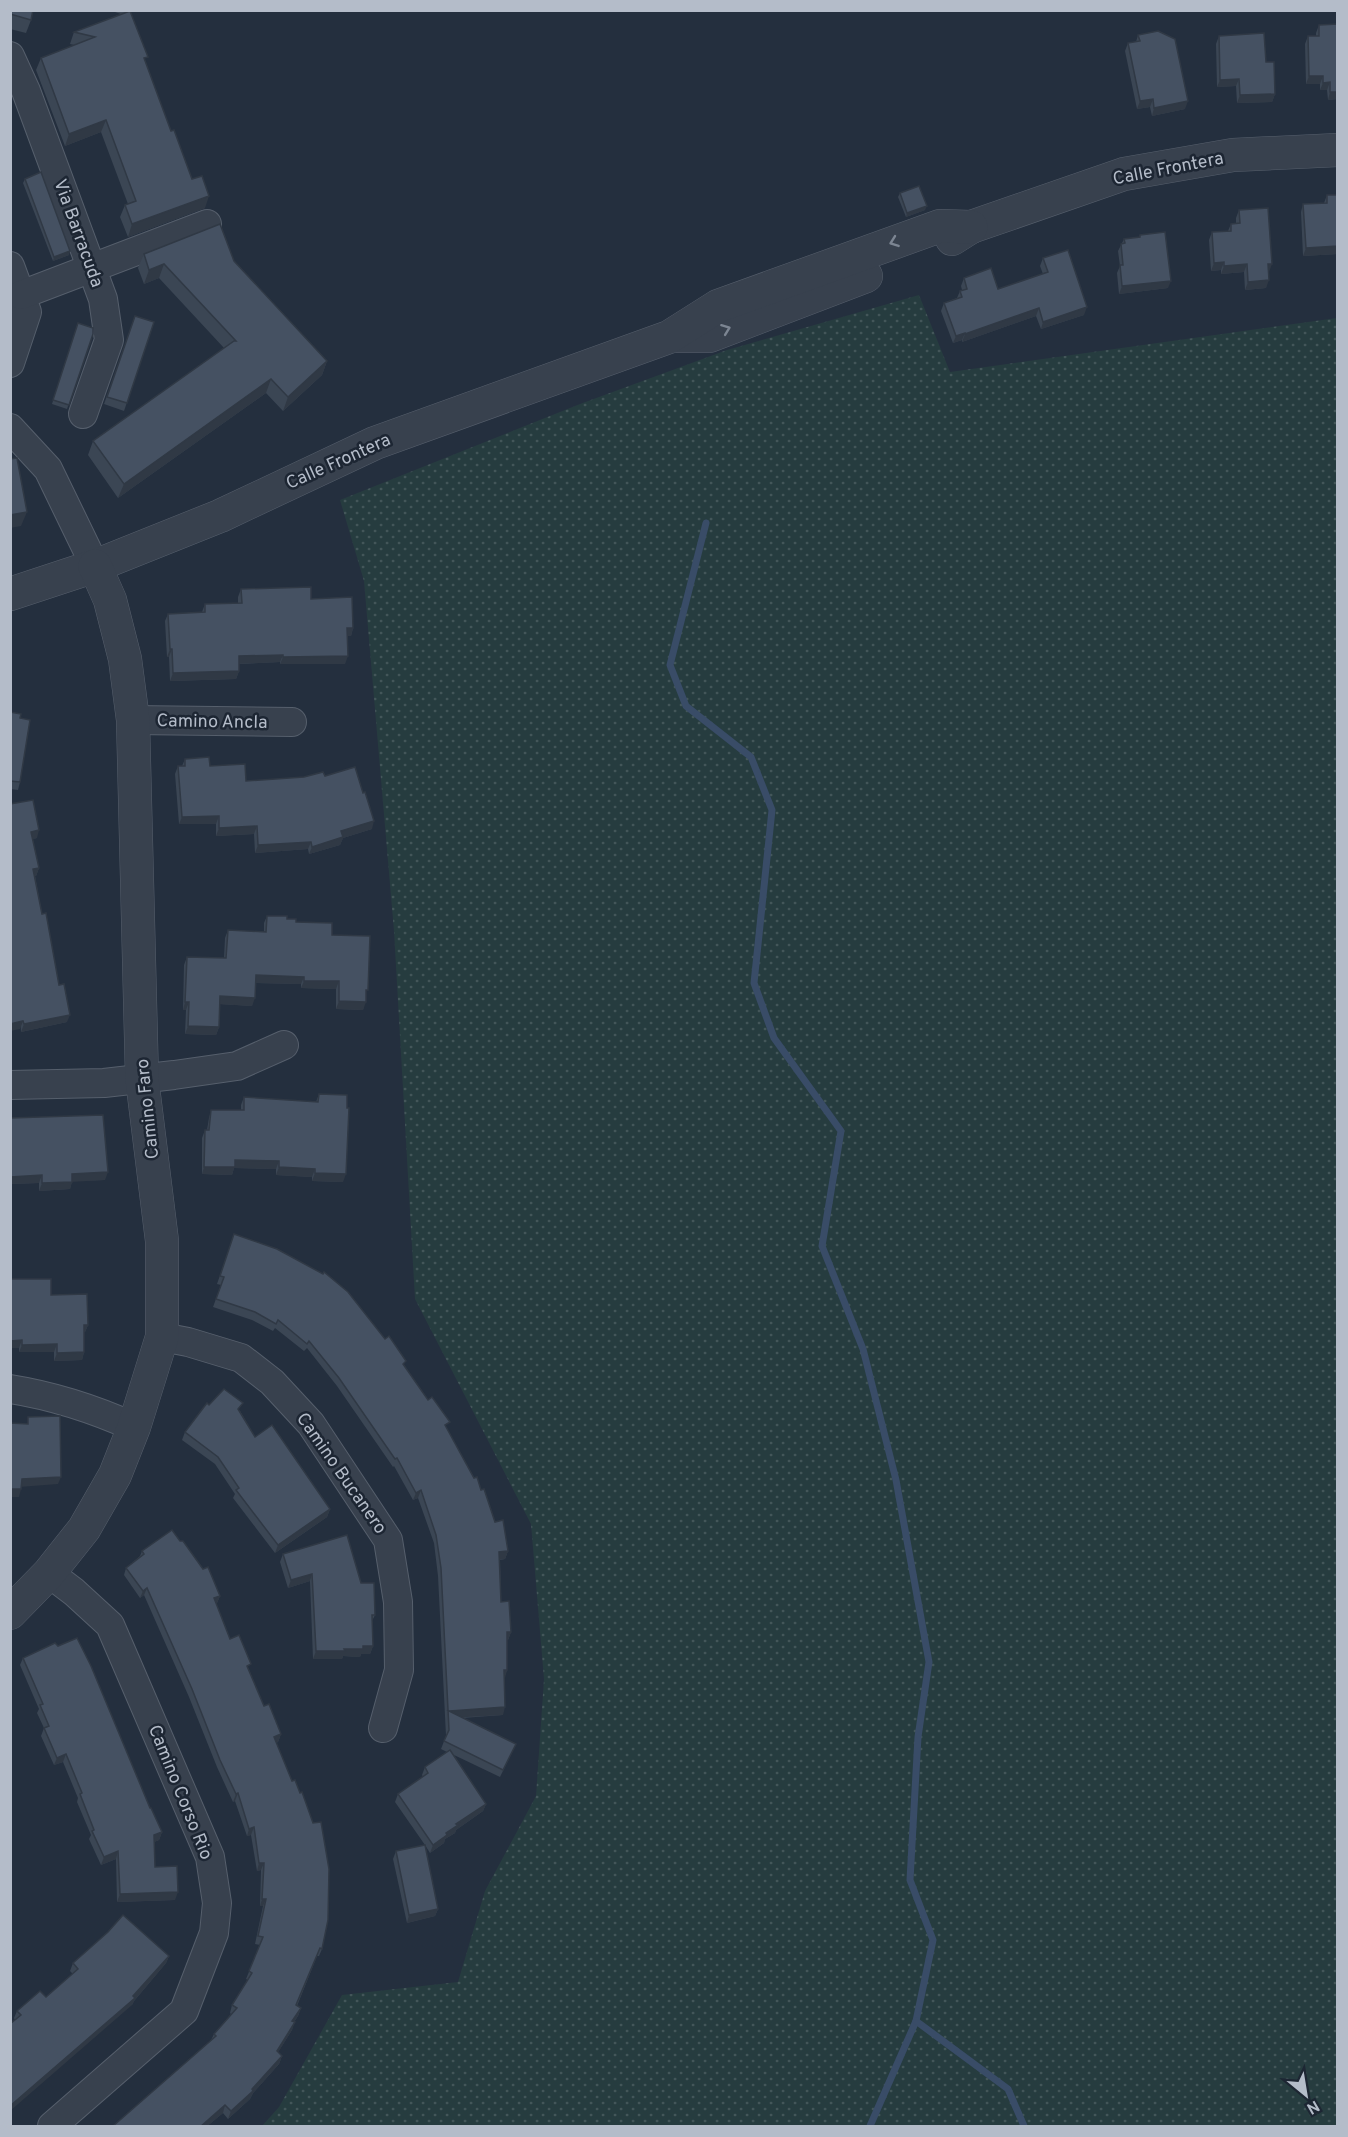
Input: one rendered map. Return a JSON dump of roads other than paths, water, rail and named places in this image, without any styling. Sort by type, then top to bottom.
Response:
[{"type":"street","name":"Via Barracuda","points":[[10,56],[18,93],[103,299],[110,340],[83,414]]},
{"type":"street","name":"Calle Frontera","points":[[10,594],[95,566],[220,516],[375,443],[669,336],[718,306],[940,226],[971,227],[1124,174],[1233,155],[1338,150]]},
{"type":"street","points":[[21,295],[207,224]]},
{"type":"street","points":[[10,266],[27,312],[10,363]]},
{"type":"street","points":[[10,428],[48,469],[95,566]]},
{"type":"street","name":"Camino Faro","points":[[10,1613],[49,1573],[84,1529],[110,1484],[134,1427],[162,1337],[162,1241],[142,1079],[133,720],[125,659],[113,610],[95,566]]},
{"type":"street","name":"Camino Ancla","points":[[133,720],[292,722]]},
{"type":"street","points":[[10,1085],[104,1083],[237,1066],[284,1045]]},
{"type":"street","name":"Camino Bucanero","points":[[162,1337],[188,1342],[241,1358],[272,1382],[311,1424],[388,1540],[398,1602],[399,1670],[383,1728]]},
{"type":"street","points":[[10,1389],[42,1394],[101,1412],[134,1427]]},
{"type":"street","name":"Camino Corso Rio","points":[[49,1573],[110,1625],[210,1857],[217,1903],[214,1933],[184,2011],[52,2127]]},
{"type":"waterway","points":[[706,523],[670,665],[686,706],[751,757],[772,810],[754,983],[774,1038],[841,1131],[822,1246],[863,1349],[896,1480],[929,1662],[918,1737],[910,1880],[933,1940],[916,2021],[870,2126]]},
{"type":"waterway","points":[[916,2021],[1008,2089],[1024,2126]]}]
